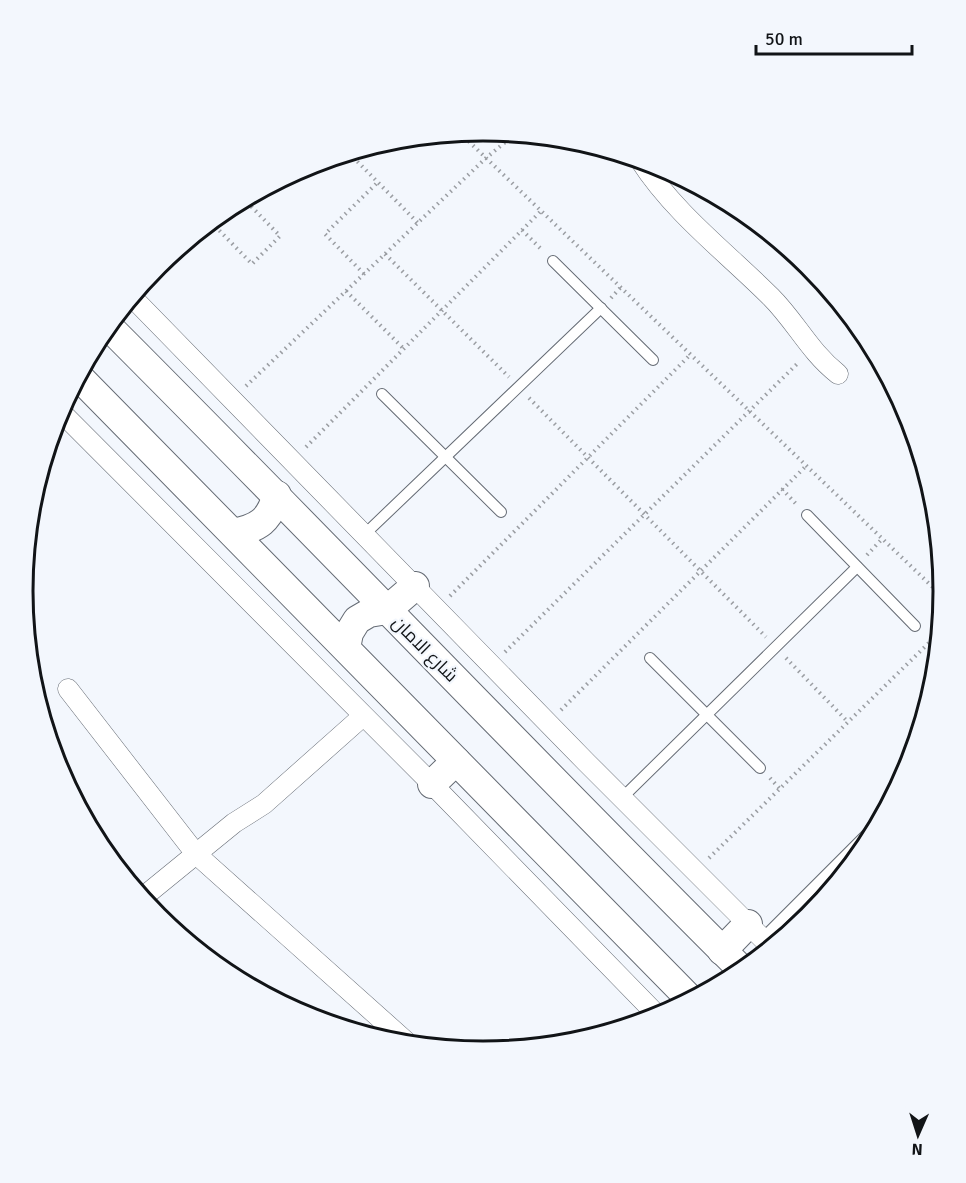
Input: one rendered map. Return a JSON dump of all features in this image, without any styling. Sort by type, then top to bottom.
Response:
[{"type":"street","points":[[651,174],[669,198],[773,299],[811,350],[837,374]]},
{"type":"street","points":[[138,303],[548,723],[761,937],[722,951]]},
{"type":"street","name":"شارع الامان","points":[[115,333],[277,495],[735,964]]},
{"type":"street","points":[[84,382],[685,994]]},
{"type":"street","points":[[67,418],[432,784],[651,1009]]},
{"type":"street","points":[[233,533],[252,530],[262,524],[271,513],[277,495]]},
{"type":"street","points":[[346,648],[357,620],[369,613],[387,610],[415,586]]},
{"type":"street","points":[[68,689],[196,854],[397,1033]]},
{"type":"street","points":[[149,892],[234,823],[264,804],[359,711]]},
{"type":"street","points":[[432,784],[456,761]]},
{"type":"lane","points":[[553,261],[653,360]]},
{"type":"lane","points":[[365,534],[601,308]]},
{"type":"lane","points":[[382,394],[501,512]]},
{"type":"lane","points":[[807,515],[915,626]]},
{"type":"lane","points":[[622,798],[857,567]]},
{"type":"lane","points":[[651,658],[760,768]]},
{"type":"lane","points":[[761,937],[851,850]]},
{"type":"path","points":[[469,141],[933,587]]},
{"type":"path","points":[[233,399],[506,142]]},
{"type":"path","points":[[356,160],[418,223]]},
{"type":"path","points":[[364,274],[325,234],[378,182]]},
{"type":"path","points":[[217,228],[252,264],[280,236],[250,206]]},
{"type":"path","points":[[292,460],[541,211]]},
{"type":"path","points":[[522,230],[553,261]]},
{"type":"path","points":[[385,254],[645,513],[848,722]]},
{"type":"path","points":[[346,291],[404,349]]},
{"type":"path","points":[[492,666],[811,350]]},
{"type":"path","points":[[437,609],[690,355]]},
{"type":"path","points":[[548,723],[806,466]]},
{"type":"path","points":[[782,489],[807,515]]},
{"type":"path","points":[[857,567],[882,539]]},
{"type":"path","points":[[695,871],[930,642]]}]
